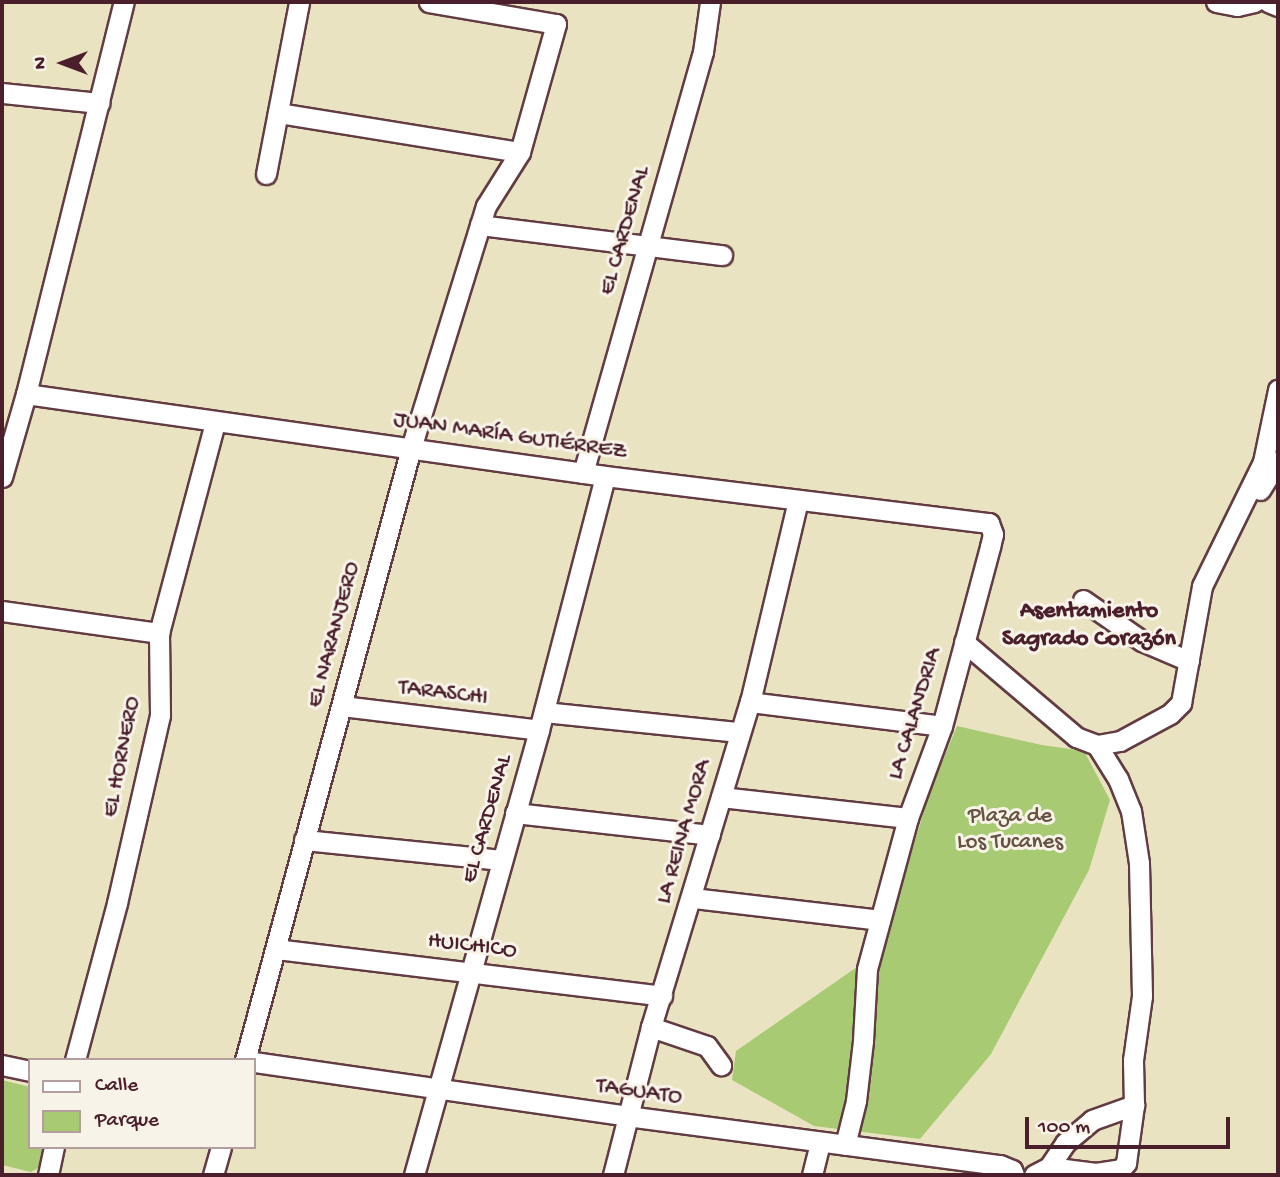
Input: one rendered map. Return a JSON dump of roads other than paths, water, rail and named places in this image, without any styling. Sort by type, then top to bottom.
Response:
[{"type":"street","points":[[2,477],[8,436],[26,394],[124,2]]},
{"type":"street","points":[[266,174],[299,2]]},
{"type":"street","name":"EL NARANJERO","points":[[246,1058],[411,448],[486,206],[520,152],[556,24],[430,2]]},
{"type":"street","name":"EL CARDENAL","points":[[583,472],[703,52],[710,2]]},
{"type":"street","points":[[1216,2],[1237,6],[1255,2]]},
{"type":"street","points":[[1268,2],[1278,6]]},
{"type":"street","points":[[2,93],[99,103]]},
{"type":"street","points":[[278,113],[520,152]]},
{"type":"street","points":[[480,225],[722,255]]},
{"type":"street","points":[[964,642],[1076,737],[1097,745],[1120,741],[1170,714],[1181,703],[1202,586],[1238,518],[1262,462],[1278,390]]},
{"type":"street","name":"JUAN MARÍA GUTIÉRREZ","points":[[26,394],[215,423],[605,476],[989,523]]},
{"type":"street","name":"EL HORNERO","points":[[76,1058],[117,903],[160,715],[159,633],[215,423]]},
{"type":"street","points":[[1238,518],[1256,499],[1278,461]]},
{"type":"street","name":"EL CARDENAL","points":[[414,1175],[542,721],[605,476]]},
{"type":"street","name":"LA REINA MORA","points":[[613,1175],[652,1027],[750,702],[797,501]]},
{"type":"street","name":"LA CALANDRIA","points":[[845,1145],[856,1101],[862,1053],[867,969],[908,818],[942,726],[990,547],[993,534],[989,523]]},
{"type":"street","points":[[1083,600],[1142,641],[1189,661]]},
{"type":"street","points":[[2,611],[159,633]]},
{"type":"street","points":[[750,702],[942,726]]},
{"type":"street","name":"TARASCHI","points":[[342,706],[739,732]]},
{"type":"street","points":[[1042,1171],[1096,1173],[1121,1169],[1126,1163],[1133,1105],[1133,1060],[1142,996],[1139,863],[1131,811],[1118,779],[1097,745]]},
{"type":"street","points":[[721,797],[908,818]]},
{"type":"street","points":[[515,813],[710,835]]},
{"type":"street","points":[[304,840],[502,860]]},
{"type":"street","points":[[693,898],[880,920]]},
{"type":"street","name":"HUICHICO","points":[[276,948],[662,996]]},
{"type":"street","points":[[652,1027],[707,1046],[722,1065]]},
{"type":"street","name":"TAGUATO","points":[[256,1062],[627,1116],[1000,1165],[1014,1175]]},
{"type":"street","points":[[2,1065],[28,1071]]},
{"type":"street","points":[[1042,1171],[1065,1143],[1092,1120],[1133,1105]]},
{"type":"street","points":[[812,1175],[820,1142]]},
{"type":"street","points":[[47,1175],[54,1149]]},
{"type":"street","points":[[213,1175],[220,1149]]},
{"type":"district","name":"Asentamiento Sagrado Corazón","points":[[1089,626]]},
{"type":"park label","name":"Plaza de Los Tucanes","points":[[1010,830]]}]
